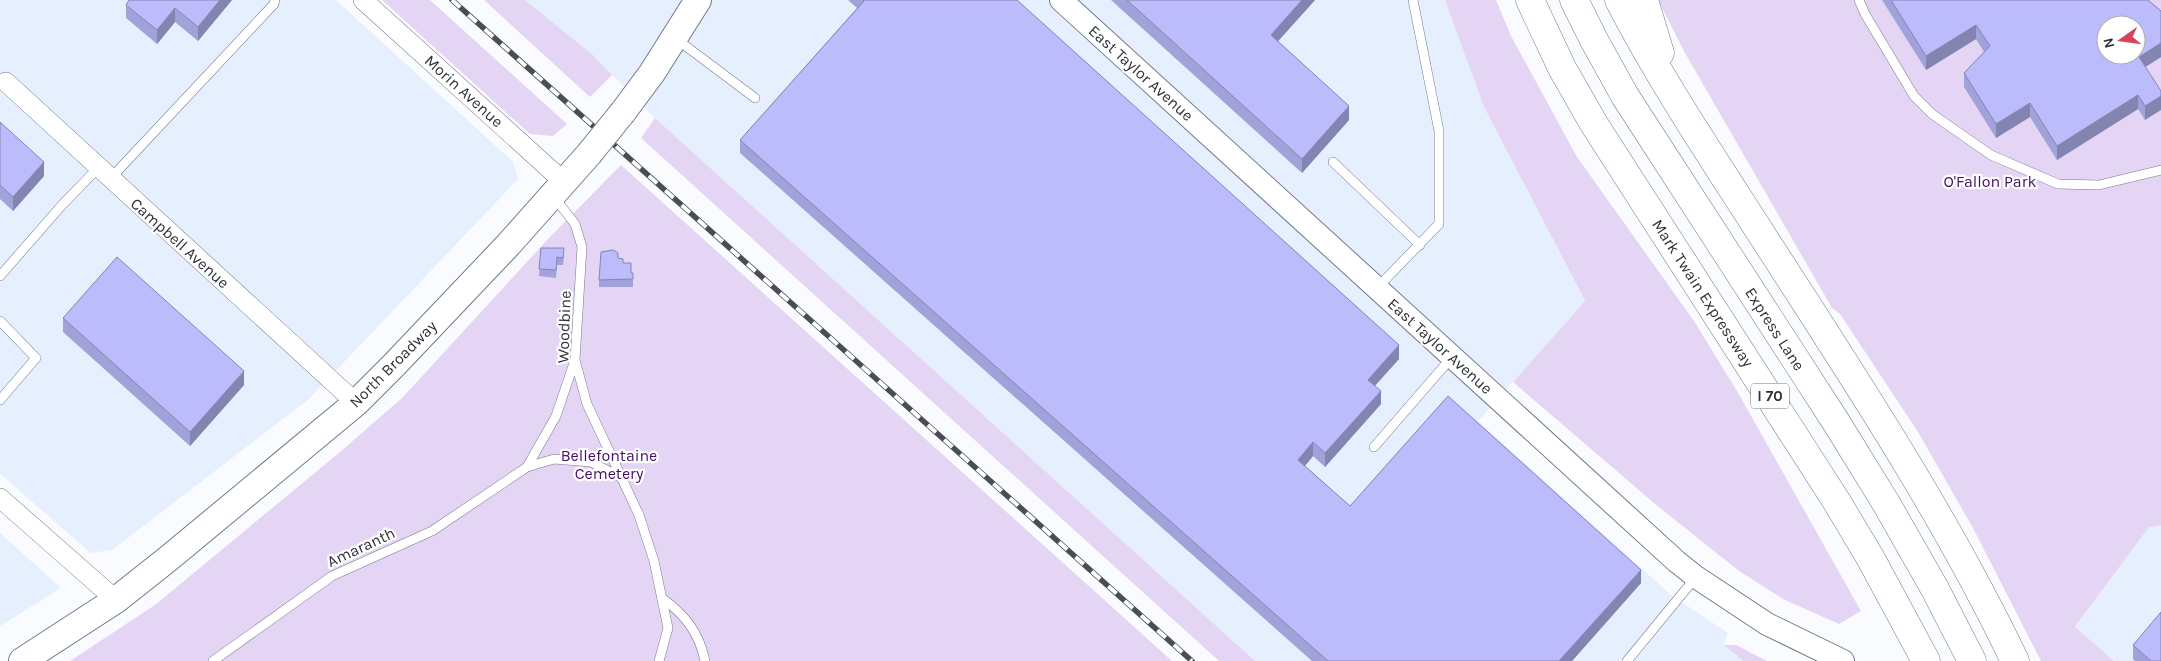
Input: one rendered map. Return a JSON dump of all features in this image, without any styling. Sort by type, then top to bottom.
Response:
[{"type":"highway","name":"Mark Twain Expressway","points":[[1530,0],[1562,68],[1594,124],[1837,502],[1926,661]]},
{"type":"highway","name":"Express Lane","points":[[1574,0],[1625,96],[1836,422],[1886,503],[1935,589],[1972,661]]},
{"type":"highway","points":[[1619,0],[1673,97],[1908,465],[1950,537],[2015,661]]},
{"type":"highway","points":[[1644,0],[1673,97]]},
{"type":"highway","points":[[1903,617],[1918,661]]},
{"type":"main road","name":"North Broadway","points":[[22,661],[116,600],[356,403],[438,320],[589,154],[623,112],[698,0]]},
{"type":"street","name":"Morin Avenue","points":[[364,0],[558,188]]},
{"type":"street","name":"East Taylor Avenue","points":[[1060,0],[1676,561],[1696,577],[1767,624],[1843,661]]},
{"type":"street","name":"Campbell Avenue","points":[[3,78],[356,403]]},
{"type":"street","points":[[0,498],[116,600]]},
{"type":"lane","points":[[0,276],[62,205],[104,173],[274,4],[275,0]]},
{"type":"lane","points":[[1377,289],[1439,224],[1439,131],[1413,0]]},
{"type":"lane","points":[[1859,0],[1869,22],[1914,96],[1932,114],[1977,147],[2058,184],[2098,185],[2161,170]]},
{"type":"lane","points":[[674,38],[755,98]]},
{"type":"lane","points":[[1333,162],[1420,245]]},
{"type":"lane","name":"Woodbine","points":[[558,188],[575,224],[582,247],[575,360],[587,404],[642,524],[654,561],[668,628],[659,661]]},
{"type":"lane","points":[[0,322],[36,358],[0,400]]},
{"type":"lane","points":[[1374,447],[1452,357]]},
{"type":"lane","name":"Amaranth","points":[[527,467],[556,416],[575,360]]},
{"type":"lane","name":"Amaranth","points":[[213,661],[332,576],[432,531],[527,467],[554,459],[591,462],[622,478]]},
{"type":"lane","points":[[1627,661],[1696,577]]},
{"type":"lane","points":[[662,598],[685,616],[705,661]]},
{"type":"shaded area","points":[[0,0],[336,0],[513,162],[518,179],[309,399],[112,550],[91,553],[0,474]]},
{"type":"shaded area","points":[[525,0],[1445,0],[1484,107],[1585,302],[1478,421],[1671,595],[1728,633],[1724,645],[1743,661],[1255,661],[655,118],[593,55]]},
{"type":"shaded area","points":[[2161,510],[2161,661],[2114,661],[2075,628]]},
{"type":"shaded area","points":[[0,533],[61,588],[0,626]]},
{"type":"green space","points":[[382,0],[430,0],[567,124],[553,136],[530,134]]},
{"type":"green space","points":[[484,0],[525,0],[593,55],[612,75],[590,97]]},
{"type":"green space","points":[[1445,0],[1496,0],[1511,36],[1577,157],[1694,321],[1737,391],[1861,611],[1839,624],[1783,599],[1739,571],[1654,503],[1513,382],[1585,301],[1484,107]]},
{"type":"green space","name":"O'Fallon Park","points":[[1658,0],[2161,0],[2161,525],[2149,527],[2075,627],[2114,661],[2041,661],[1973,528],[1918,432],[1840,314],[1832,308],[1685,53]]},
{"type":"green space","points":[[655,118],[1255,661],[1219,661],[641,138]]},
{"type":"green space","name":"Bellefontaine Cemetery","points":[[621,165],[1172,661],[70,661],[155,605],[340,452],[402,398],[548,239]]},
{"type":"green space","points":[[1724,645],[1736,645],[1767,661],[1743,661]]},
{"type":"building","points":[[129,0],[220,0],[198,27],[175,8],[157,30],[126,5]]},
{"type":"building","points":[[863,0],[1017,0],[1399,345],[1368,380],[1381,391],[1325,453],[1313,442],[1298,460],[1350,506],[1448,396],[1641,570],[1559,661],[1328,661],[740,140]]},
{"type":"building","points":[[1127,0],[1302,0],[1271,35],[1349,106],[1302,159]]},
{"type":"building","points":[[1891,0],[2148,0],[2161,11],[2161,43],[2146,53],[2146,15],[2096,15],[2096,65],[2144,65],[2161,91],[2161,96],[2145,106],[2138,95],[2057,146],[2030,103],[1996,124],[1964,73],[1990,46],[1976,25],[1926,56]]},
{"type":"building","points":[[0,122],[44,162],[13,197],[0,185]]},
{"type":"building","points":[[541,248],[564,248],[563,258],[557,257],[556,270],[539,269]]},
{"type":"building","points":[[613,250],[618,253],[618,258],[623,259],[623,263],[631,263],[633,279],[599,280],[601,252]]},
{"type":"building","points":[[117,257],[244,371],[190,432],[63,318]]},
{"type":"building","points":[[2161,612],[2161,661],[2151,661],[2133,645]]},
{"type":"railway","points":[[452,0],[1192,661]]}]
